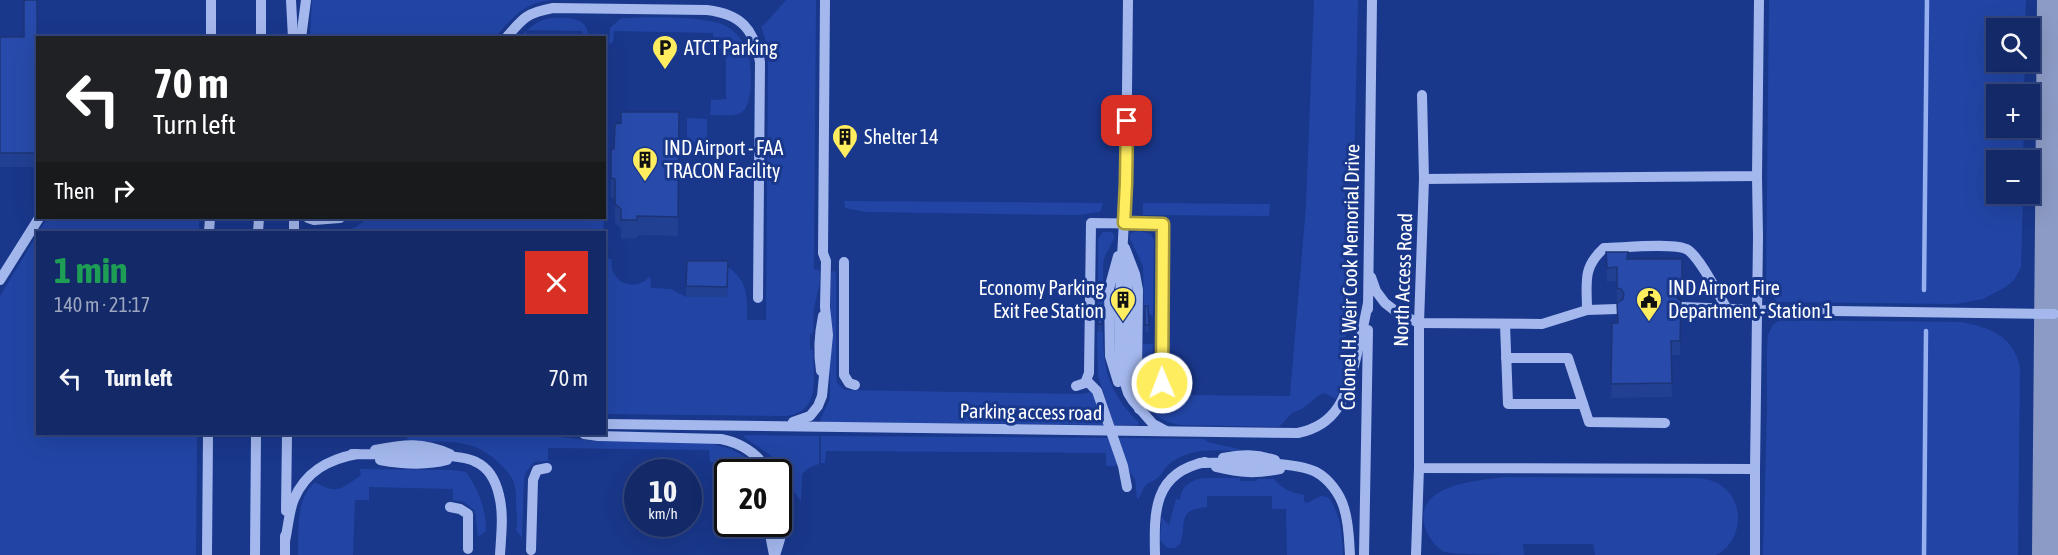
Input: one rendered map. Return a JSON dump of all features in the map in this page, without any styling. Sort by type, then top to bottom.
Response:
[{"type":"street","points":[[211,0],[211,36]]},
{"type":"street","points":[[261,0],[261,36]]},
{"type":"street","points":[[291,0],[293,36]]},
{"type":"street","points":[[301,36],[306,0]]},
{"type":"street","points":[[744,425],[793,422],[805,419],[815,412],[823,387],[828,343],[825,307],[826,261],[823,253],[825,0]]},
{"type":"street","points":[[1128,0],[1126,183],[1119,313],[1120,368],[1128,393],[1139,409],[1153,424],[1169,432]]},
{"type":"street","name":"Colonel H. Weir Cook Memorial Drive","points":[[1364,555],[1371,0]]},
{"type":"street","points":[[1755,555],[1758,0]]},
{"type":"street","points":[[508,36],[528,15],[553,8],[707,10],[730,15],[745,25],[755,41],[760,62],[758,298]]},
{"type":"street","name":"North Access Road","points":[[1416,555],[1419,468],[1419,323],[1424,179],[1422,95]]},
{"type":"street","points":[[1424,179],[1757,176]]},
{"type":"street","points":[[0,280],[38,219]]},
{"type":"street","points":[[312,219],[328,219]]},
{"type":"street","points":[[1076,386],[1087,381],[1089,373],[1091,223],[1123,232],[1163,224],[1161,380],[1164,386],[1172,388]]},
{"type":"street","points":[[1123,232],[1138,290],[1139,409]]},
{"type":"street","points":[[1587,310],[1587,271],[1593,258],[1604,248],[1674,246],[1687,249],[1697,260],[1727,309]]},
{"type":"street","points":[[844,262],[844,375],[849,383],[855,385]]},
{"type":"street","points":[[1369,271],[1376,291],[1385,303],[1398,314],[1419,323],[1542,324],[1587,310],[1617,309]]},
{"type":"street","name":"Parking access road","points":[[606,424],[1288,434],[1307,431],[1323,423],[1337,410],[1346,393],[1368,303]]},
{"type":"street","points":[[1682,307],[2054,314]]},
{"type":"street","points":[[1505,324],[1508,404],[1583,404]]},
{"type":"street","points":[[1506,358],[1568,358],[1589,422],[1665,423]]},
{"type":"street","points":[[1087,381],[1098,391],[1123,466],[1127,487]]},
{"type":"street","points":[[207,555],[208,435]]},
{"type":"street","points":[[255,555],[256,435]]},
{"type":"street","points":[[285,555],[287,435]]},
{"type":"street","points":[[591,435],[721,439],[733,441],[756,459]]},
{"type":"street","points":[[285,541],[293,500],[311,473],[321,466],[341,456],[396,446],[430,446],[456,457],[477,462],[496,484],[501,505],[500,553]]},
{"type":"street","points":[[352,454],[395,463],[431,464],[456,457]]},
{"type":"street","points":[[1155,555],[1155,519],[1158,500],[1166,485],[1182,471],[1200,463],[1243,454],[1258,455],[1306,468],[1317,472],[1328,481],[1339,496],[1346,514],[1350,555]]},
{"type":"street","points":[[1200,463],[1242,473],[1257,473],[1292,466]]},
{"type":"street","points":[[531,550],[533,480],[537,470],[547,468]]},
{"type":"street","points":[[1419,468],[1755,469]]},
{"type":"street","points":[[450,507],[468,514],[468,549]]},
{"type":"street","points":[[771,537],[775,555]]},
{"type":"street","points":[[775,555],[776,537]]},
{"type":"street","points":[[775,555],[781,537]]},
{"type":"shaded area","points":[[312,0],[553,0],[527,7],[496,36],[310,36]]},
{"type":"shaded area","points":[[786,0],[816,0],[814,269],[819,270],[820,280],[814,309],[813,333],[810,334],[814,382],[810,400],[805,408],[786,416],[606,414],[606,258],[612,259],[614,274],[624,283],[637,284],[650,276],[651,288],[671,289],[686,297],[727,297],[728,272],[724,265],[742,281],[746,295],[747,320],[766,320],[768,60],[767,45],[761,26]]},
{"type":"shaded area","points":[[1314,0],[1358,0],[1354,173],[1343,384],[1336,399],[1324,393],[1321,394],[1302,409],[1292,413],[1279,427],[1180,425],[1165,421],[1155,414],[1145,395],[1143,344],[1153,344],[1154,385],[1162,395],[1290,396],[1306,206]]},
{"type":"shaded area","points":[[1769,0],[2026,0],[2025,18],[1986,18],[1986,72],[2025,72],[2024,84],[1986,84],[1986,138],[2024,138],[2023,150],[1986,150],[1986,204],[2023,204],[2021,267],[2014,280],[1983,299],[1956,304],[1777,302],[1766,288]]},
{"type":"shaded area","points":[[659,17],[706,20],[729,28],[741,40],[749,56],[751,83],[746,108],[735,115],[710,115],[711,100],[726,99],[726,49],[713,48],[713,33],[614,31],[613,42],[609,44],[610,28],[620,19]]},
{"type":"shaded area","points":[[568,18],[580,21],[587,30],[588,36],[583,36],[582,31],[527,30],[544,19]]},
{"type":"shaded area","points":[[687,118],[707,119],[707,155],[687,155]]},
{"type":"shaded area","points":[[844,201],[1103,203],[1100,212],[1077,215],[866,212],[845,208]]},
{"type":"shaded area","points":[[1143,203],[1270,204],[1269,216],[1143,215]]},
{"type":"shaded area","points":[[47,219],[199,219],[199,231],[39,231]]},
{"type":"shaded area","points":[[367,219],[604,219],[603,231],[343,231],[356,227]]},
{"type":"shaded area","points":[[1139,231],[1151,234],[1154,240],[1153,315],[1144,313],[1143,266],[1129,237],[1131,233]]},
{"type":"shaded area","points":[[1103,232],[1112,232],[1115,237],[1103,264],[1104,312],[1098,312],[1098,239]]},
{"type":"shaded area","points":[[36,236],[36,435],[197,435],[196,555],[0,555],[0,296]]},
{"type":"shaded area","points":[[834,270],[836,273],[836,377],[837,383],[845,390],[1082,394],[1091,392],[1094,394],[1104,425],[822,422],[820,420],[830,399],[831,273]]},
{"type":"shaded area","points":[[1780,320],[1962,322],[1982,327],[2006,341],[2017,356],[2020,367],[2018,555],[1763,555],[1768,335],[1773,325]]},
{"type":"shaded area","points":[[1097,332],[1103,332],[1103,346],[1110,382],[1121,402],[1139,423],[1137,425],[1114,425],[1098,376]]},
{"type":"shaded area","points":[[401,435],[542,435],[596,441],[709,443],[731,449],[746,459],[714,459],[714,462],[710,462],[709,450],[548,448],[548,461],[534,462],[526,472],[522,538],[516,530],[513,481],[490,456],[480,449],[458,443],[409,442],[406,436]]},
{"type":"shaded area","points":[[745,435],[819,436],[819,464],[810,467],[802,474],[801,502],[792,488],[792,459],[773,459],[744,437]]},
{"type":"shaded area","points":[[821,436],[1109,438],[1117,463],[1115,466],[1106,466],[1106,453],[826,451],[825,463],[821,463]]},
{"type":"shaded area","points":[[1118,438],[1204,439],[1240,451],[1202,451],[1183,455],[1167,466],[1160,476],[1147,484],[1137,499],[1135,479],[1127,468]]},
{"type":"shaded area","points":[[359,469],[466,472],[481,500],[486,531],[478,537],[475,511],[464,502],[453,500],[453,489],[369,487],[369,500],[355,500],[353,555],[298,555],[299,516],[304,497],[309,489],[315,482],[322,486],[339,489],[360,476]]},
{"type":"shaded area","points":[[1503,477],[1708,480],[1725,489],[1732,497],[1737,507],[1737,529],[1726,548],[1716,555],[1595,555],[1593,544],[1523,544],[1524,555],[1471,554],[1445,552],[1436,545],[1425,527],[1424,513],[1428,502],[1438,493],[1450,487]]},
{"type":"shaded area","points":[[1203,478],[1240,478],[1240,481],[1274,479],[1287,490],[1304,495],[1304,501],[1307,503],[1321,496],[1328,497],[1338,517],[1343,555],[1287,555],[1286,509],[1272,509],[1272,496],[1207,496],[1207,507],[1190,511],[1184,518],[1180,544],[1175,548],[1167,548],[1160,540],[1162,517],[1169,525],[1176,499],[1180,500],[1182,491],[1187,485]]},
{"type":"building","points":[[24,0],[37,0],[36,153],[0,153],[0,37],[24,37]]},
{"type":"building","name":"IND Airport - FAA TRACON Facility","points":[[621,112],[679,112],[678,217],[637,216],[637,220],[621,220],[621,209],[615,204],[615,179],[611,178],[611,149],[614,149],[615,124],[621,123]]},
{"type":"building","name":"IND Airport Fire Department - Station 1","points":[[1606,252],[1628,252],[1627,259],[1682,259],[1682,286],[1676,289],[1675,294],[1681,301],[1680,341],[1671,341],[1672,383],[1611,384],[1612,323],[1618,323],[1617,303],[1623,299],[1624,294],[1621,289],[1617,288],[1617,267],[1607,268]]},
{"type":"building","points":[[687,261],[728,261],[727,287],[686,286]]},
{"type":"building","points":[[1098,305],[1102,305],[1102,324],[1098,324]]},
{"type":"building","points":[[1145,306],[1148,306],[1149,325],[1145,325]]},
{"type":"waterway","points":[[1924,290],[1927,0]]},
{"type":"waterway","points":[[1924,555],[1926,331]]},
{"type":"taxiway","points":[[2052,555],[2057,0]]},
{"type":"place","name":"ATCT Parking","points":[[665,71]]},
{"type":"place","name":"Shelter 14","points":[[845,160]]},
{"type":"place","name":"IND Airport - FAA TRACON Facility","points":[[645,183]]},
{"type":"place","name":"Economy Parking Exit Fee Station","points":[[1123,323]]},
{"type":"place","name":"IND Airport Fire Department - Station 1","points":[[1649,323]]},
{"type":"route","points":[[1127,121],[1124,223],[1163,224],[1162,383]]}]
